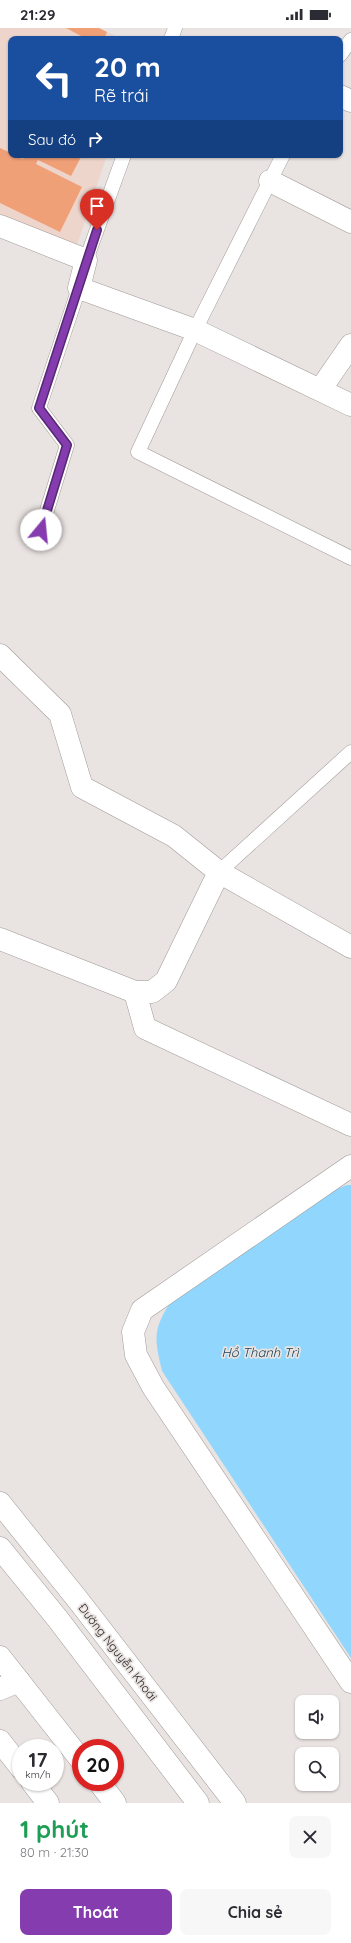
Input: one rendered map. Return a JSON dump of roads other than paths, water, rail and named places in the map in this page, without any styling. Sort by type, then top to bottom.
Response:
[{"type":"street","points":[[270,181],[351,222]]},
{"type":"street","points":[[0,226],[86,260],[79,288],[195,330],[351,405]]},
{"type":"street","points":[[320,390],[351,344]]},
{"type":"street","points":[[0,655],[60,714],[82,787],[174,836],[218,872],[351,946]]},
{"type":"street","points":[[0,939],[135,992],[152,992],[166,981],[218,872]]},
{"type":"street","points":[[135,992],[145,1028],[351,1125]]},
{"type":"street","points":[[351,1166],[142,1310],[133,1332],[136,1355],[153,1387],[351,1682]]},
{"type":"street","name":"Đường Nguyễn Khoái","points":[[0,1503],[78,1600],[235,1803]]},
{"type":"street","points":[[0,1548],[57,1618],[198,1803]]},
{"type":"street","points":[[0,1656],[10,1685],[72,1750]]},
{"type":"street","points":[[0,1741],[12,1756]]},
{"type":"street","points":[[39,1791],[48,1803]]},
{"type":"street","points":[[106,1791],[115,1803]]},
{"type":"lane","points":[[343,51],[351,40]]},
{"type":"lane","points":[[86,260],[123,158]]},
{"type":"lane","points":[[282,158],[195,330],[138,452],[351,558]]},
{"type":"lane","points":[[41,530],[67,445],[39,408],[79,288]]},
{"type":"lane","points":[[218,872],[351,752]]},
{"type":"water","name":"Hồ Thanh Trì","points":[[347,1185],[351,1185],[351,1658],[162,1371],[157,1343],[160,1321],[170,1303],[324,1194]]}]
